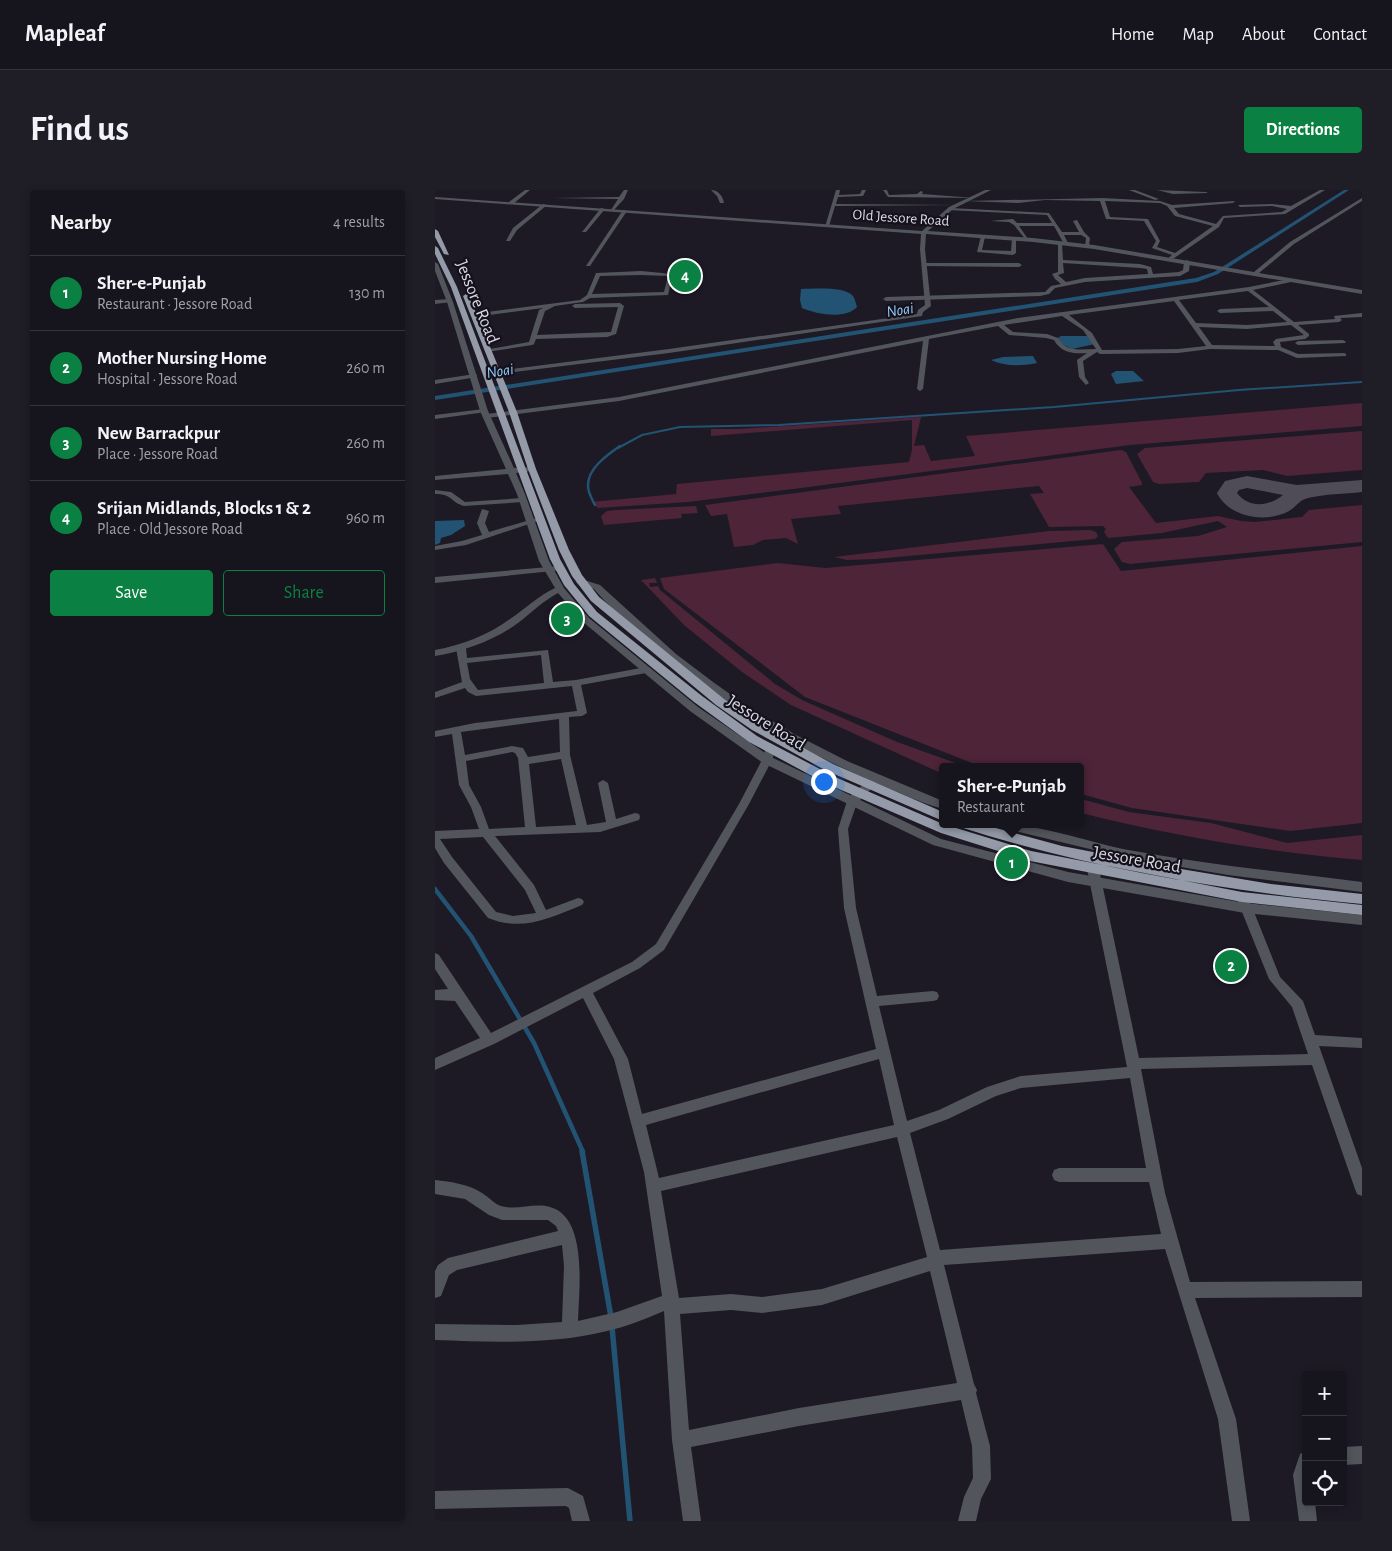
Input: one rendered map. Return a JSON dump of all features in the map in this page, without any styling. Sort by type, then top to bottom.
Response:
[{"type":"highway","points":[[435,231],[452,264]]},
{"type":"highway","name":"Jessore Road","points":[[435,248],[454,289],[487,373],[521,470],[536,521],[554,569],[593,614],[769,754],[830,780],[864,789],[939,826]]},
{"type":"highway","points":[[459,280],[513,412],[521,470],[581,582],[606,610],[736,714],[864,789],[939,815]]},
{"type":"highway","name":"Jessore Road","points":[[942,828],[992,846],[1094,875],[1244,902],[1362,910]]},
{"type":"highway","points":[[979,828],[1041,846],[1154,870],[1309,894],[1362,900]]},
{"type":"street","points":[[511,203],[528,190]]},
{"type":"street","points":[[613,210],[626,190]]},
{"type":"street","points":[[713,190],[719,195],[722,202]]},
{"type":"street","points":[[499,374],[920,315],[920,311],[928,306],[929,298],[922,246],[924,232],[950,209],[989,190]]},
{"type":"street","points":[[1131,190],[1151,196],[1160,202]]},
{"type":"street","points":[[1159,190],[1167,193]]},
{"type":"street","points":[[1170,260],[1217,226],[1223,217],[1283,213],[1323,190]]},
{"type":"street","points":[[827,226],[837,193],[861,195],[863,191],[873,192]]},
{"type":"street","points":[[885,191],[888,196],[920,192],[970,200],[1018,202],[1045,199],[1101,199],[1160,202],[1167,204],[1177,215],[1217,226]]},
{"type":"street","points":[[1151,196],[1167,193],[1205,193]]},
{"type":"street","points":[[555,198],[621,198]]},
{"type":"street","points":[[1101,199],[1108,218],[1146,220],[1158,241],[1154,248],[1176,255]]},
{"type":"street","name":"Old Jessore Road","points":[[436,200],[545,205],[1063,243],[1362,292]]},
{"type":"street","points":[[1255,274],[1291,245],[1362,200]]},
{"type":"street","points":[[1169,207],[1233,202]]},
{"type":"street","points":[[1240,206],[1272,204],[1292,208]]},
{"type":"street","points":[[508,240],[515,229],[545,205]]},
{"type":"street","points":[[834,205],[958,205]]},
{"type":"street","points":[[584,231],[603,209]]},
{"type":"street","points":[[950,209],[1049,214],[1061,234],[1063,243],[1061,273],[1055,274],[1065,284]]},
{"type":"street","points":[[588,265],[625,211]]},
{"type":"street","points":[[1010,212],[1015,224]]},
{"type":"street","points":[[992,221],[1010,221],[1017,225],[1026,240]]},
{"type":"street","points":[[1075,221],[1088,238],[1087,246]]},
{"type":"street","points":[[1015,224],[1056,225]]},
{"type":"street","points":[[1061,234],[1082,232]]},
{"type":"street","points":[[983,237],[979,251],[1013,252],[1014,239]]},
{"type":"street","points":[[1061,261],[1140,266],[1149,268],[1151,276]]},
{"type":"street","points":[[886,299],[1040,294],[1047,293],[1053,287],[1085,280],[1180,274],[1186,271],[1187,262]]},
{"type":"street","points":[[435,264],[438,277],[450,301],[457,328],[486,414],[521,470],[523,500],[536,521],[463,543],[435,548]]},
{"type":"street","points":[[925,265],[1019,265]]},
{"type":"street","points":[[474,315],[541,304],[568,303],[585,299],[589,296],[667,294],[671,275],[641,272],[598,274],[589,296]]},
{"type":"street","points":[[435,417],[501,414],[619,399],[999,324],[1249,289],[1289,281]]},
{"type":"street","points":[[445,290],[454,289]]},
{"type":"street","points":[[1249,289],[1273,309],[1293,322],[1307,336],[1278,340],[1278,346]]},
{"type":"street","points":[[1176,299],[1210,347]]},
{"type":"street","points":[[435,302],[450,301]]},
{"type":"street","points":[[1239,302],[1267,325]]},
{"type":"street","points":[[487,350],[532,343],[533,337],[542,310],[547,307],[613,304],[621,306],[613,334],[533,337]]},
{"type":"street","points":[[1220,311],[1273,309]]},
{"type":"street","points":[[1063,314],[1079,324],[1099,345],[1098,351]]},
{"type":"street","points":[[1195,325],[1240,327],[1362,315]]},
{"type":"street","points":[[999,324],[1011,334],[1047,336],[1056,339],[1059,346],[1069,351],[1178,351],[1210,347],[1278,346],[1343,342]]},
{"type":"street","points":[[920,389],[926,338]]},
{"type":"street","points":[[1278,346],[1297,356],[1344,354]]},
{"type":"street","points":[[1086,382],[1082,377],[1080,360],[1098,351]]},
{"type":"street","points":[[435,382],[475,377],[487,373]]},
{"type":"street","points":[[435,478],[521,470]]},
{"type":"street","points":[[435,492],[452,494],[460,503],[464,504],[523,500]]},
{"type":"street","points":[[485,511],[481,523],[486,536]]},
{"type":"street","points":[[435,580],[554,569],[561,589],[586,620],[701,714],[769,754],[744,804],[660,947],[636,965],[538,1013],[489,1040],[435,1064]]},
{"type":"street","points":[[435,653],[461,648],[506,626],[537,601],[561,589]]},
{"type":"street","points":[[461,648],[467,684],[470,690],[476,693],[576,683],[646,670]]},
{"type":"street","points":[[463,661],[545,652],[549,686]]},
{"type":"street","points":[[435,734],[456,729],[583,713],[576,683]]},
{"type":"street","points":[[435,695],[467,684]]},
{"type":"street","points":[[564,715],[565,755],[582,828]]},
{"type":"street","points":[[456,729],[464,785],[476,807],[485,832],[530,888],[542,914]]},
{"type":"street","points":[[460,759],[519,750],[523,760],[531,830]]},
{"type":"street","points":[[523,760],[532,761],[565,755]]},
{"type":"street","points":[[603,783],[612,824]]},
{"type":"street","points":[[939,804],[864,789],[843,829],[850,908],[903,1129],[969,1390],[981,1446],[982,1479],[973,1497],[967,1521]]},
{"type":"street","points":[[578,902],[527,919],[511,920],[498,918],[492,914],[453,866],[435,837],[485,832],[599,828],[635,817]]},
{"type":"street","points":[[1018,828],[1123,854],[1237,872],[1362,887]]},
{"type":"street","points":[[1094,875],[1170,1242],[1227,1419],[1241,1521]]},
{"type":"street","points":[[1244,902],[1362,920]]},
{"type":"street","points":[[1244,902],[1275,979],[1282,990],[1292,997],[1298,1005],[1362,1189]]},
{"type":"street","points":[[435,958],[489,1040]]},
{"type":"street","points":[[585,990],[621,1058],[654,1186],[672,1304],[681,1440],[692,1521]]},
{"type":"street","points":[[435,996],[452,994],[459,997]]},
{"type":"street","points":[[872,1002],[933,996]]},
{"type":"street","points":[[1310,1040],[1362,1043]]},
{"type":"street","points":[[638,1121],[884,1052]]},
{"type":"street","points":[[654,1186],[903,1129],[943,1115],[992,1091],[1021,1082],[1134,1068],[1317,1059]]},
{"type":"street","points":[[1059,1175],[1155,1175]]},
{"type":"street","points":[[435,1187],[452,1189],[475,1196],[499,1212],[509,1214],[551,1213],[562,1220],[566,1228],[571,1254],[569,1330]]},
{"type":"street","points":[[435,1290],[443,1270],[453,1263],[568,1236]]},
{"type":"street","points":[[435,1332],[556,1332],[599,1325],[672,1304],[731,1302],[762,1306],[822,1297],[936,1260],[1170,1242]]},
{"type":"street","points":[[1185,1290],[1362,1289]]},
{"type":"street","points":[[681,1440],[799,1417],[969,1390]]},
{"type":"street","points":[[1347,1456],[1362,1455]]},
{"type":"street","points":[[435,1500],[568,1497],[577,1502],[581,1521]]},
{"type":"street","points":[[1306,1506],[1308,1521]]},
{"type":"shaded area","points":[[1362,403],[1362,426],[1130,445],[688,502],[598,508],[591,502],[676,494],[677,484],[909,462],[912,450],[912,420],[711,436],[711,429],[739,429],[921,417],[914,446],[924,445],[931,461],[975,456],[966,436]]},
{"type":"shaded area","points":[[1362,431],[1362,470],[1287,476],[1263,470],[1206,473],[1199,482],[1159,484],[1153,482],[1137,454],[1145,448]]},
{"type":"shaded area","points":[[1121,450],[1126,452],[1142,483],[1142,485],[1129,487],[1156,523],[1218,516],[1255,522],[1302,517],[1309,510],[1362,505],[1362,542],[1130,564],[1122,562],[1114,549],[1122,542],[1198,536],[1227,527],[1218,521],[1162,533],[1108,538],[1104,532],[1106,529],[1103,526],[1049,527],[1030,494],[1044,493],[1039,486],[838,506],[841,514],[791,519],[798,544],[786,538],[763,540],[753,545],[734,547],[727,514],[711,516],[705,505]]},
{"type":"shaded area","points":[[696,506],[698,513],[681,514],[682,518],[604,525],[601,516],[607,511],[616,510]]},
{"type":"shaded area","points":[[1090,530],[1096,532],[1098,536],[1095,539],[876,559],[847,560],[834,557],[1049,531]]},
{"type":"shaded area","points":[[1103,544],[1121,571],[1362,546],[1362,823],[1290,831],[1132,808],[1084,795],[1084,763],[972,763],[805,697],[664,589],[660,578],[778,563],[825,568]]},
{"type":"shaded area","points":[[655,578],[657,583],[649,583],[650,587],[658,586],[660,590],[775,684],[802,700],[897,742],[956,763],[939,763],[939,772],[791,705],[742,672],[684,625],[641,580]]},
{"type":"shaded area","points":[[1084,800],[1129,812],[1211,823],[1287,843],[1362,835],[1362,860],[1256,848],[1150,829],[1084,814]]},
{"type":"water","points":[[801,289],[843,291],[853,296],[857,307],[852,311],[838,315],[822,314],[808,310],[802,308],[800,300]]},
{"type":"water","points":[[1061,336],[1087,336],[1095,344],[1072,349],[1058,342],[1060,340],[1056,339]]},
{"type":"water","points":[[1033,356],[1037,363],[1025,365],[1002,364],[991,360],[1003,357]]},
{"type":"water","points":[[1116,371],[1133,371],[1144,381],[1116,384],[1111,374]]},
{"type":"water","points":[[464,520],[465,526],[451,535],[441,538],[440,543],[435,545],[435,521]]},
{"type":"waterway","name":"Noai","points":[[435,398],[1197,280],[1216,273],[1347,190]]},
{"type":"waterway","points":[[618,448],[642,435],[680,427],[779,425],[1054,407],[1239,390],[1362,382]]},
{"type":"waterway","points":[[595,505],[588,489],[591,474],[599,463],[620,446]]},
{"type":"waterway","points":[[435,889],[471,936],[534,1043],[583,1152]]},
{"type":"waterway","points":[[582,1151],[611,1317]]},
{"type":"waterway","points":[[612,1327],[630,1521]]},
{"type":"taxiway","points":[[1313,491],[1294,496],[1282,506],[1264,511],[1241,507],[1230,499],[1227,493],[1232,485],[1247,482],[1297,491],[1362,486]]},
{"type":"place","name":"Srijan Midlands, Blocks 1 & 2","points":[[685,276]]},
{"type":"place","name":"New Barrackpur","points":[[567,619]]},
{"type":"place","name":"Sher-e-Punjab","points":[[1012,863]]},
{"type":"place","name":"Mother Nursing Home","points":[[1231,966]]}]
